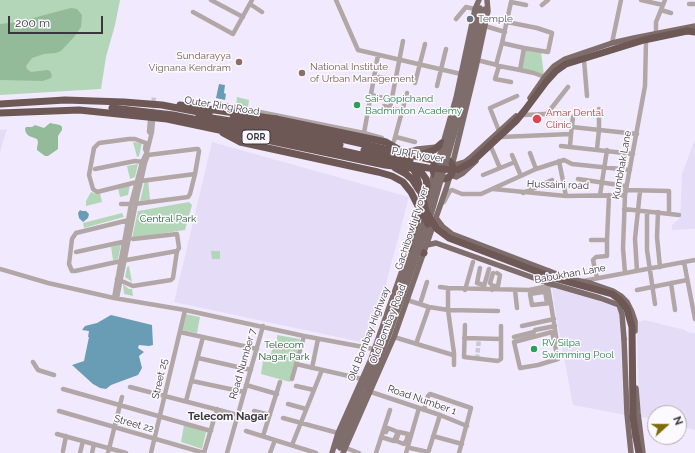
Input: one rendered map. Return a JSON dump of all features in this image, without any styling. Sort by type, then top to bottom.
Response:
[{"type":"highway","name":"PJR Flyover","points":[[96,101],[112,106],[168,110],[237,122],[390,156],[456,167],[466,163],[494,138],[532,98],[547,76],[560,65],[571,59],[616,45],[644,38],[692,30]]},
{"type":"highway","name":"Outer Ring Road","points":[[0,104],[79,100],[162,105],[218,116],[277,125],[438,161]]},
{"type":"highway","points":[[162,105],[181,105],[276,119],[386,142],[398,149],[408,159],[416,174],[426,211],[437,229],[449,238],[554,278],[612,294],[620,300],[627,309],[632,327],[635,453]]},
{"type":"highway","name":"PJR Flyover","points":[[96,112],[112,106]]},
{"type":"highway","name":"ORR","points":[[0,113],[78,110],[167,119],[385,165],[419,169],[434,173]]},
{"type":"highway","points":[[214,128],[240,142],[392,176],[403,182],[411,192],[427,221],[437,234],[444,240],[543,278],[610,297],[619,303],[626,316],[628,328],[630,420],[639,453]]},
{"type":"highway","points":[[416,157],[428,153],[441,144]]},
{"type":"highway","points":[[446,160],[452,166],[450,176],[440,179],[434,173],[434,166],[438,161],[446,160]]},
{"type":"highway","points":[[385,165],[406,174],[412,179],[419,190],[421,201],[420,214],[407,245],[410,248],[424,253]]},
{"type":"highway","points":[[419,169],[426,180],[428,194]]},
{"type":"main road","name":"Gachibowli Flyover","points":[[332,453],[341,450],[424,221],[458,102],[480,9],[480,0]]},
{"type":"main road","name":"Gachibowli Flyover","points":[[480,9],[487,0]]},
{"type":"main road","points":[[452,166],[478,60],[488,11],[487,0]]},
{"type":"main road","points":[[438,161],[441,144],[450,118],[480,9]]},
{"type":"main road","points":[[450,176],[456,177],[463,173],[491,147],[500,134],[527,104],[544,77],[554,66],[566,59],[612,43],[656,34],[692,30]]},
{"type":"main road","points":[[452,166],[470,158],[524,115],[550,80],[558,72],[568,66],[646,41],[692,30]]},
{"type":"main road","points":[[450,118],[463,120]]},
{"type":"main road","points":[[404,153],[441,144]]},
{"type":"main road","points":[[456,153],[461,158],[470,158]]},
{"type":"main road","name":"Old Bombay Highway","points":[[332,453],[338,433],[374,349],[410,248],[434,173]]},
{"type":"main road","name":"Old Bombay Road","points":[[341,450],[371,392],[394,337],[450,176]]},
{"type":"main road","points":[[436,218],[443,227],[452,234],[549,271],[602,286],[613,291],[627,302],[635,321],[636,395],[643,453]]},
{"type":"main road","points":[[427,244],[436,242],[548,285],[600,298],[619,305],[622,314],[626,396],[631,453]]},
{"type":"main road","points":[[626,386],[636,386]]},
{"type":"main road","points":[[626,396],[636,395]]},
{"type":"street","points":[[211,0],[243,17]]},
{"type":"street","points":[[336,0],[358,50],[461,74]]},
{"type":"street","points":[[542,5],[548,0]]},
{"type":"street","points":[[612,43],[621,0]]},
{"type":"street","points":[[643,0],[664,2],[656,22],[656,34]]},
{"type":"street","points":[[193,12],[233,34],[251,2],[262,12]]},
{"type":"street","points":[[511,82],[495,79],[497,65],[511,2],[526,5]]},
{"type":"street","points":[[689,4],[695,4]]},
{"type":"street","points":[[456,19],[466,7],[480,9]]},
{"type":"street","points":[[661,10],[671,13]]},
{"type":"street","points":[[502,43],[548,52],[552,33],[537,28],[507,22]]},
{"type":"street","points":[[485,26],[505,32]]},
{"type":"street","points":[[390,108],[404,41]]},
{"type":"street","name":"Kumbhak Lane","points":[[625,273],[623,248],[624,209],[626,190],[645,86],[646,41]]},
{"type":"street","points":[[415,83],[425,44]]},
{"type":"street","points":[[520,70],[524,48]]},
{"type":"street","points":[[437,86],[446,49]]},
{"type":"street","points":[[364,134],[378,55]]},
{"type":"street","points":[[478,60],[520,70],[550,80]]},
{"type":"street","points":[[584,60],[587,96]]},
{"type":"street","points":[[379,76],[396,80]]},
{"type":"street","points":[[546,115],[568,87]]},
{"type":"street","points":[[394,151],[395,139],[407,93]]},
{"type":"street","points":[[371,95],[392,100]]},
{"type":"street","points":[[517,96],[490,108],[500,134],[571,134]]},
{"type":"street","points":[[225,105],[364,134],[416,142]]},
{"type":"street","points":[[384,106],[398,110]]},
{"type":"street","points":[[597,149],[599,109]]},
{"type":"street","points":[[524,115],[564,113]]},
{"type":"street","points":[[570,146],[573,117]]},
{"type":"street","points":[[572,127],[637,134]]},
{"type":"street","points":[[115,298],[128,240],[133,204],[144,162],[148,153],[151,134]]},
{"type":"street","points":[[148,153],[145,149],[146,143],[134,139],[99,144],[94,148],[89,175],[93,189],[97,192],[139,181],[195,174]]},
{"type":"street","points":[[561,146],[608,150],[633,154]]},
{"type":"street","points":[[491,147],[500,168]]},
{"type":"street","points":[[121,204],[186,198],[190,194],[195,174],[199,151],[198,149],[148,153]]},
{"type":"street","points":[[600,195],[604,182],[608,150]]},
{"type":"street","points":[[530,153],[536,170]]},
{"type":"street","points":[[512,155],[521,176]]},
{"type":"street","points":[[441,204],[452,190],[462,194],[481,194],[559,161],[567,160],[572,164],[630,170]]},
{"type":"street","points":[[94,169],[135,161],[144,162]]},
{"type":"street","points":[[559,161],[566,196]]},
{"type":"street","points":[[483,175],[515,162]]},
{"type":"street","points":[[578,179],[604,182],[626,190],[669,191],[669,214]]},
{"type":"street","points":[[523,193],[552,180]]},
{"type":"street","name":"Hussaini road","points":[[491,189],[566,196],[609,195],[626,190]]},
{"type":"street","points":[[637,271],[635,239],[640,191]]},
{"type":"street","points":[[597,278],[594,260],[596,257],[607,256],[609,195]]},
{"type":"street","points":[[624,209],[679,215]]},
{"type":"street","points":[[647,212],[646,240],[655,304]]},
{"type":"street","points":[[658,212],[657,237],[660,267]]},
{"type":"street","points":[[130,220],[76,233],[72,239],[69,264],[72,270],[75,271],[177,251]]},
{"type":"street","points":[[76,252],[128,240],[177,234],[179,248],[177,251],[172,279],[133,286],[119,280]]},
{"type":"street","points":[[591,240],[607,240]]},
{"type":"street","name":"Babukhan Lane","points":[[440,287],[465,290],[484,287],[516,290],[544,289],[548,285],[650,269],[695,260]]},
{"type":"street","points":[[465,290],[473,262]]},
{"type":"street","points":[[684,262],[695,319]]},
{"type":"street","points":[[480,268],[476,283],[484,287],[489,269]]},
{"type":"street","points":[[0,269],[48,284],[115,298],[185,310],[318,339],[374,349]]},
{"type":"street","points":[[495,273],[500,275],[498,286],[492,288],[490,283],[495,273]]},
{"type":"street","points":[[637,290],[687,280]]},
{"type":"street","points":[[420,304],[427,282]]},
{"type":"street","points":[[671,284],[675,310]]},
{"type":"street","points":[[548,285],[549,303]]},
{"type":"street","points":[[448,288],[448,310],[455,354],[454,365]]},
{"type":"street","points":[[549,303],[533,305],[531,304],[530,294],[542,292],[544,289],[549,303],[554,319],[554,334],[562,359]]},
{"type":"street","points":[[516,290],[517,308]]},
{"type":"street","points":[[408,300],[429,307],[448,310],[498,311]]},
{"type":"street","points":[[416,344],[429,307]]},
{"type":"street","name":"Street 25","points":[[152,453],[185,310]]},
{"type":"street","points":[[522,326],[554,319]]},
{"type":"street","points":[[465,325],[464,357],[500,360],[501,326]]},
{"type":"street","name":"Road Number 7","points":[[227,453],[263,326]]},
{"type":"street","points":[[514,337],[555,326]]},
{"type":"street","points":[[180,332],[257,349]]},
{"type":"street","points":[[554,334],[552,332],[514,342],[520,368],[538,365],[558,359],[556,341]]},
{"type":"street","points":[[292,379],[304,336]]},
{"type":"street","points":[[186,401],[203,337]]},
{"type":"street","points":[[394,337],[455,354],[464,354]]},
{"type":"street","points":[[464,338],[501,339]]},
{"type":"street","points":[[312,368],[318,339]]},
{"type":"street","points":[[198,358],[251,370]]},
{"type":"street","points":[[33,362],[38,370],[54,376]]},
{"type":"street","points":[[296,364],[362,380]]},
{"type":"street","points":[[292,445],[322,370]]},
{"type":"street","points":[[192,381],[244,392]]},
{"type":"street","points":[[264,436],[280,382]]},
{"type":"street","points":[[246,385],[277,394]]},
{"type":"street","points":[[296,386],[314,390]]},
{"type":"street","points":[[130,387],[238,415]]},
{"type":"street","points":[[63,390],[211,431]]},
{"type":"street","name":"Road Number 1","points":[[371,392],[440,415],[467,426]]},
{"type":"street","points":[[406,453],[408,442],[421,409],[430,394],[470,407],[472,410],[458,453]]},
{"type":"street","points":[[108,451],[122,396]]},
{"type":"street","points":[[288,404],[306,409]]},
{"type":"street","points":[[204,453],[217,409]]},
{"type":"street","points":[[376,453],[383,437],[390,410]]},
{"type":"street","name":"Street 22","points":[[59,411],[204,453]]},
{"type":"street","points":[[254,411],[270,415]]},
{"type":"street","points":[[410,448],[428,453],[440,415]]},
{"type":"street","points":[[283,418],[338,433]]},
{"type":"street","points":[[383,437],[394,441],[398,432],[388,428],[384,431]]},
{"type":"street","points":[[246,431],[316,453]]},
{"type":"street","points":[[57,434],[94,444],[108,451],[126,453]]},
{"type":"street","points":[[63,451],[66,436]]},
{"type":"street","points":[[433,436],[462,444]]},
{"type":"street","points":[[270,453],[275,440]]},
{"type":"street","points":[[80,453],[83,441]]},
{"type":"street","points":[[92,453],[94,444]]},
{"type":"street","points":[[341,450],[359,453]]},
{"type":"shaded area","points":[[7,129],[0,152],[0,130]]},
{"type":"shaded area","points":[[695,139],[695,229],[672,230],[672,225],[680,218],[682,174]]},
{"type":"shaded area","points":[[212,142],[409,197],[370,344],[174,302]]},
{"type":"shaded area","points":[[552,288],[574,292],[616,305],[621,313],[625,415],[573,405]]},
{"type":"shaded area","points":[[645,320],[685,330],[690,333],[695,333],[695,430],[687,428],[687,405],[647,405],[647,418],[641,417],[638,379],[637,322]]},
{"type":"green space","points":[[0,0],[120,0],[106,57],[101,89],[0,95]]},
{"type":"green space","points":[[71,8],[77,9],[82,15],[81,27],[74,37],[61,51],[32,58],[26,66],[31,72],[50,71],[52,75],[51,78],[43,81],[0,80],[0,24],[18,22]]},
{"type":"green space","points":[[525,49],[541,52],[544,75],[521,69]]},
{"type":"green space","points":[[237,97],[249,100],[248,108],[236,106]]},
{"type":"green space","points":[[50,123],[60,125],[62,130],[58,136],[58,149],[48,156],[45,156],[37,150],[37,139],[29,136],[25,129],[26,127],[32,127],[35,125],[44,128]]},
{"type":"green space","points":[[133,142],[142,143],[139,156],[137,157]]},
{"type":"green space","points":[[138,164],[135,177],[130,179],[127,166]]},
{"type":"green space","points":[[145,180],[148,180],[150,200],[140,201]]},
{"type":"green space","points":[[130,185],[128,195],[120,197],[118,188]]},
{"type":"green space","points":[[91,192],[96,194],[100,193],[102,202],[86,206],[86,201]]},
{"type":"green space","name":"Central Park","points":[[189,202],[192,205],[185,230],[132,238],[138,211]]},
{"type":"green space","points":[[122,213],[124,217],[84,228],[83,223]]},
{"type":"green space","points":[[121,244],[118,259],[113,260],[111,247]]},
{"type":"green space","points":[[211,251],[220,251],[220,259],[212,259]]},
{"type":"green space","points":[[129,266],[132,282],[125,277],[127,267]]},
{"type":"green space","points":[[123,284],[129,289],[132,289],[133,296],[124,294]]},
{"type":"green space","points":[[185,314],[200,317],[197,333],[182,330]]},
{"type":"green space","name":"Telecom Nagar Park","points":[[277,335],[300,339],[290,382],[261,374],[263,361],[269,362],[274,341],[277,341]]},
{"type":"green space","points":[[184,425],[206,432],[202,449],[181,442]]},
{"type":"water","points":[[219,84],[225,85],[225,100],[216,98]]},
{"type":"water","points":[[80,210],[86,211],[89,214],[88,218],[83,222],[79,218],[78,213]]},
{"type":"water","points":[[111,315],[152,325],[153,345],[139,345],[138,348],[144,352],[139,356],[142,368],[138,375],[111,385],[106,389],[100,388],[93,384],[72,365],[84,361],[89,337],[89,331],[82,330],[85,326],[97,323]]},
{"type":"tunnel","points":[[152,115],[154,97]]},
{"type":"tunnel","points":[[477,359],[479,338]]},
{"type":"place","name":"Temple","points":[[470,19]]},
{"type":"place","name":"Sundarayya Vignana Kendram","points":[[239,62]]},
{"type":"place","name":"National Institute of Urban Management","points":[[302,73]]},
{"type":"place","name":"Sai-Gopichand Badminton Academy","points":[[357,105]]},
{"type":"place","name":"Amar Dental Clinic","points":[[537,119]]},
{"type":"place","name":"RV Silpa Swimming Pool","points":[[534,349]]},
{"type":"district","name":"Telecom Nagar","points":[[228,417]]}]
